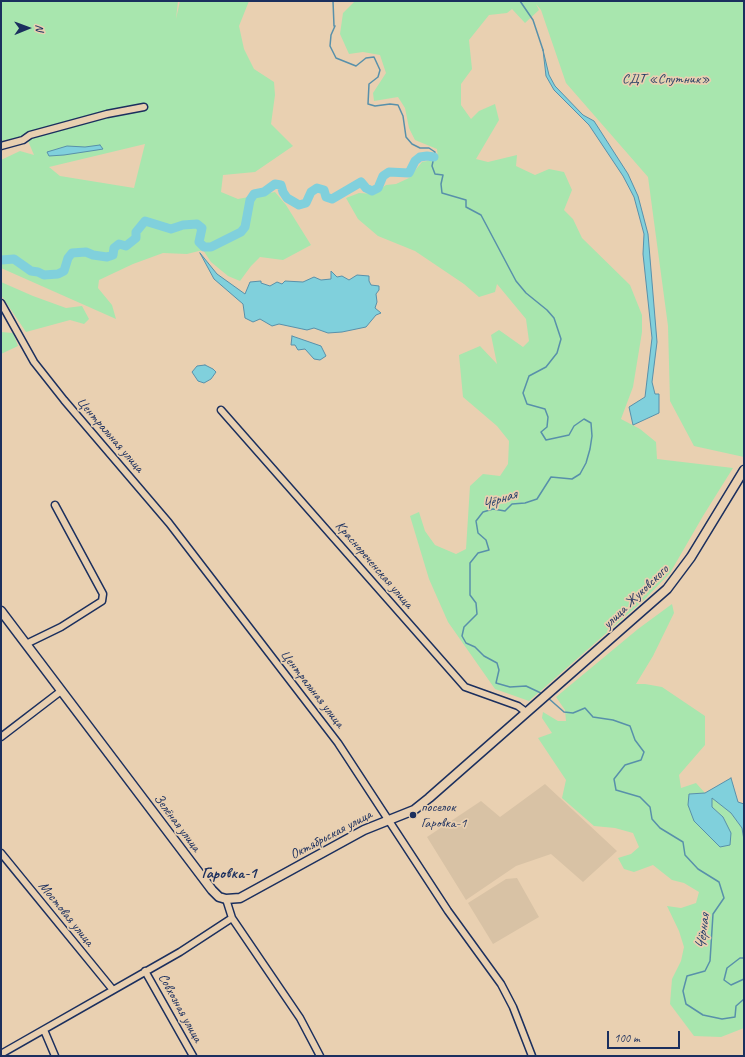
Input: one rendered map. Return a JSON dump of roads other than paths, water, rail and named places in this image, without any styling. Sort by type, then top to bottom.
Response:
[{"type":"main road","name":"улица Жуковского","points":[[534,705],[651,604],[678,576],[744,470]]},
{"type":"main road","name":"Зелёная улица","points":[[2,613],[212,890],[219,896],[226,899]]},
{"type":"main road","name":"Октябрьская улица","points":[[226,899],[240,898],[250,894],[364,830],[414,810],[534,705]]},
{"type":"street","points":[[1,146],[23,140],[30,135],[100,116],[144,107]]},
{"type":"street","name":"Центральная улица","points":[[1,303],[34,362],[64,400],[174,529],[338,743],[448,910],[501,984],[513,1007],[532,1056]]},
{"type":"street","name":"Краснореченская улица","points":[[221,410],[466,687],[518,706],[526,712]]},
{"type":"street","points":[[26,644],[61,627],[102,600],[102,594],[55,505]]},
{"type":"street","points":[[1,737],[61,691]]},
{"type":"street","name":"Мостовая улица","points":[[1,853],[113,990]]},
{"type":"street","points":[[226,899],[232,918],[300,1018],[320,1056]]},
{"type":"street","points":[[1,1054],[200,940],[232,918]]},
{"type":"street","name":"Совхозная улица","points":[[146,971],[193,1056]]},
{"type":"street","points":[[44,1030],[55,1056]]},
{"type":"water","points":[[543,50],[549,75],[555,86],[583,115],[594,121],[628,174],[638,196],[648,234],[657,342],[652,382],[655,394],[659,394],[659,413],[633,425],[629,407],[645,397],[652,338],[643,254],[644,234],[634,197],[623,176],[589,125],[554,90],[546,76]]},
{"type":"water","points":[[100,145],[103,149],[64,155],[49,156],[47,152],[67,146],[85,147]]},
{"type":"water","points":[[200,253],[217,274],[245,294],[250,282],[261,281],[261,283],[270,286],[277,282],[282,284],[285,281],[303,282],[314,277],[321,280],[331,279],[331,271],[337,277],[342,276],[349,280],[357,275],[369,276],[371,285],[379,286],[379,290],[376,294],[377,302],[375,308],[381,313],[376,315],[366,327],[328,333],[314,328],[307,330],[279,324],[272,326],[260,319],[253,322],[245,318],[243,304],[214,279]]},
{"type":"water","points":[[292,336],[321,346],[326,356],[320,360],[314,359],[305,349],[298,350],[295,345],[291,345]]},
{"type":"water","points":[[205,365],[216,372],[211,379],[204,383],[198,381],[192,372],[197,366]]},
{"type":"water","points":[[731,778],[738,802],[744,804],[744,840],[742,828],[731,813],[712,798],[712,807],[723,817],[731,833],[730,845],[720,847],[694,821],[688,805],[689,794],[705,793]]},
{"type":"waterway","name":"Чёрная","points":[[333,1],[334,26]]},
{"type":"waterway","points":[[520,1],[533,20],[543,50]]},
{"type":"waterway","name":"Чёрная","points":[[335,26],[331,35],[330,46],[336,58],[356,66],[366,58],[374,57],[380,70],[378,77],[369,84],[368,104],[375,106],[390,104],[398,105],[403,116],[406,137],[412,144],[420,148],[429,148],[435,152],[432,166],[435,174],[443,175],[441,184],[442,193],[466,200],[466,207],[481,215],[516,281],[526,293],[547,310],[554,318],[561,339],[557,353],[546,367],[529,376],[523,393],[527,404],[545,409],[548,417],[547,427],[541,432],[546,440],[569,435],[574,426],[584,419],[591,423],[592,436],[590,449],[586,463],[580,474],[572,479],[551,477],[537,499],[525,503],[512,504],[505,511],[493,509],[483,512],[476,521],[478,533],[486,540],[489,550],[478,553],[470,563],[470,595],[476,603],[477,614],[464,627],[462,636],[466,643],[475,647],[484,656],[497,663],[499,670],[496,683],[510,687],[526,686],[543,694]]},
{"type":"waterway","points":[[1,260],[14,259],[31,271],[44,275],[58,274],[64,271],[68,258],[72,253],[86,252],[93,255],[107,257],[113,255],[114,248],[119,244],[126,246],[136,238],[136,232],[145,221],[171,229],[183,225],[197,224],[202,228],[199,242],[204,247],[211,247],[241,232],[245,227],[250,200],[254,194],[264,192],[275,184],[281,185],[287,198],[299,205],[306,203],[311,192],[317,188],[324,190],[326,197],[332,199],[361,182],[366,188],[372,191],[378,188],[383,176],[389,172],[409,173],[415,161],[420,157],[434,157]]},
{"type":"waterway","name":"Чёрная","points":[[547,697],[564,712],[573,713],[585,708],[593,717],[613,720],[630,726],[635,740],[644,752],[641,760],[625,765],[614,779],[616,790],[640,797],[650,807],[652,819],[660,828],[683,842],[685,855],[698,869],[719,882],[724,898],[713,914],[710,961],[705,971],[687,976],[683,991],[686,1004],[703,1015],[722,1019],[735,1017],[736,1006],[744,999]]},
{"type":"waterway","name":"Чёрная","points":[[744,958],[740,958],[727,968],[724,980],[731,985],[744,979]]},
{"type":"place","name":"поселок Гаровка-1","points":[[413,815]]},
{"type":"district","name":"Гаровка-1","points":[[229,874]]},
{"type":"park label","name":"СДТ «Спутник»","points":[[666,79]]}]
